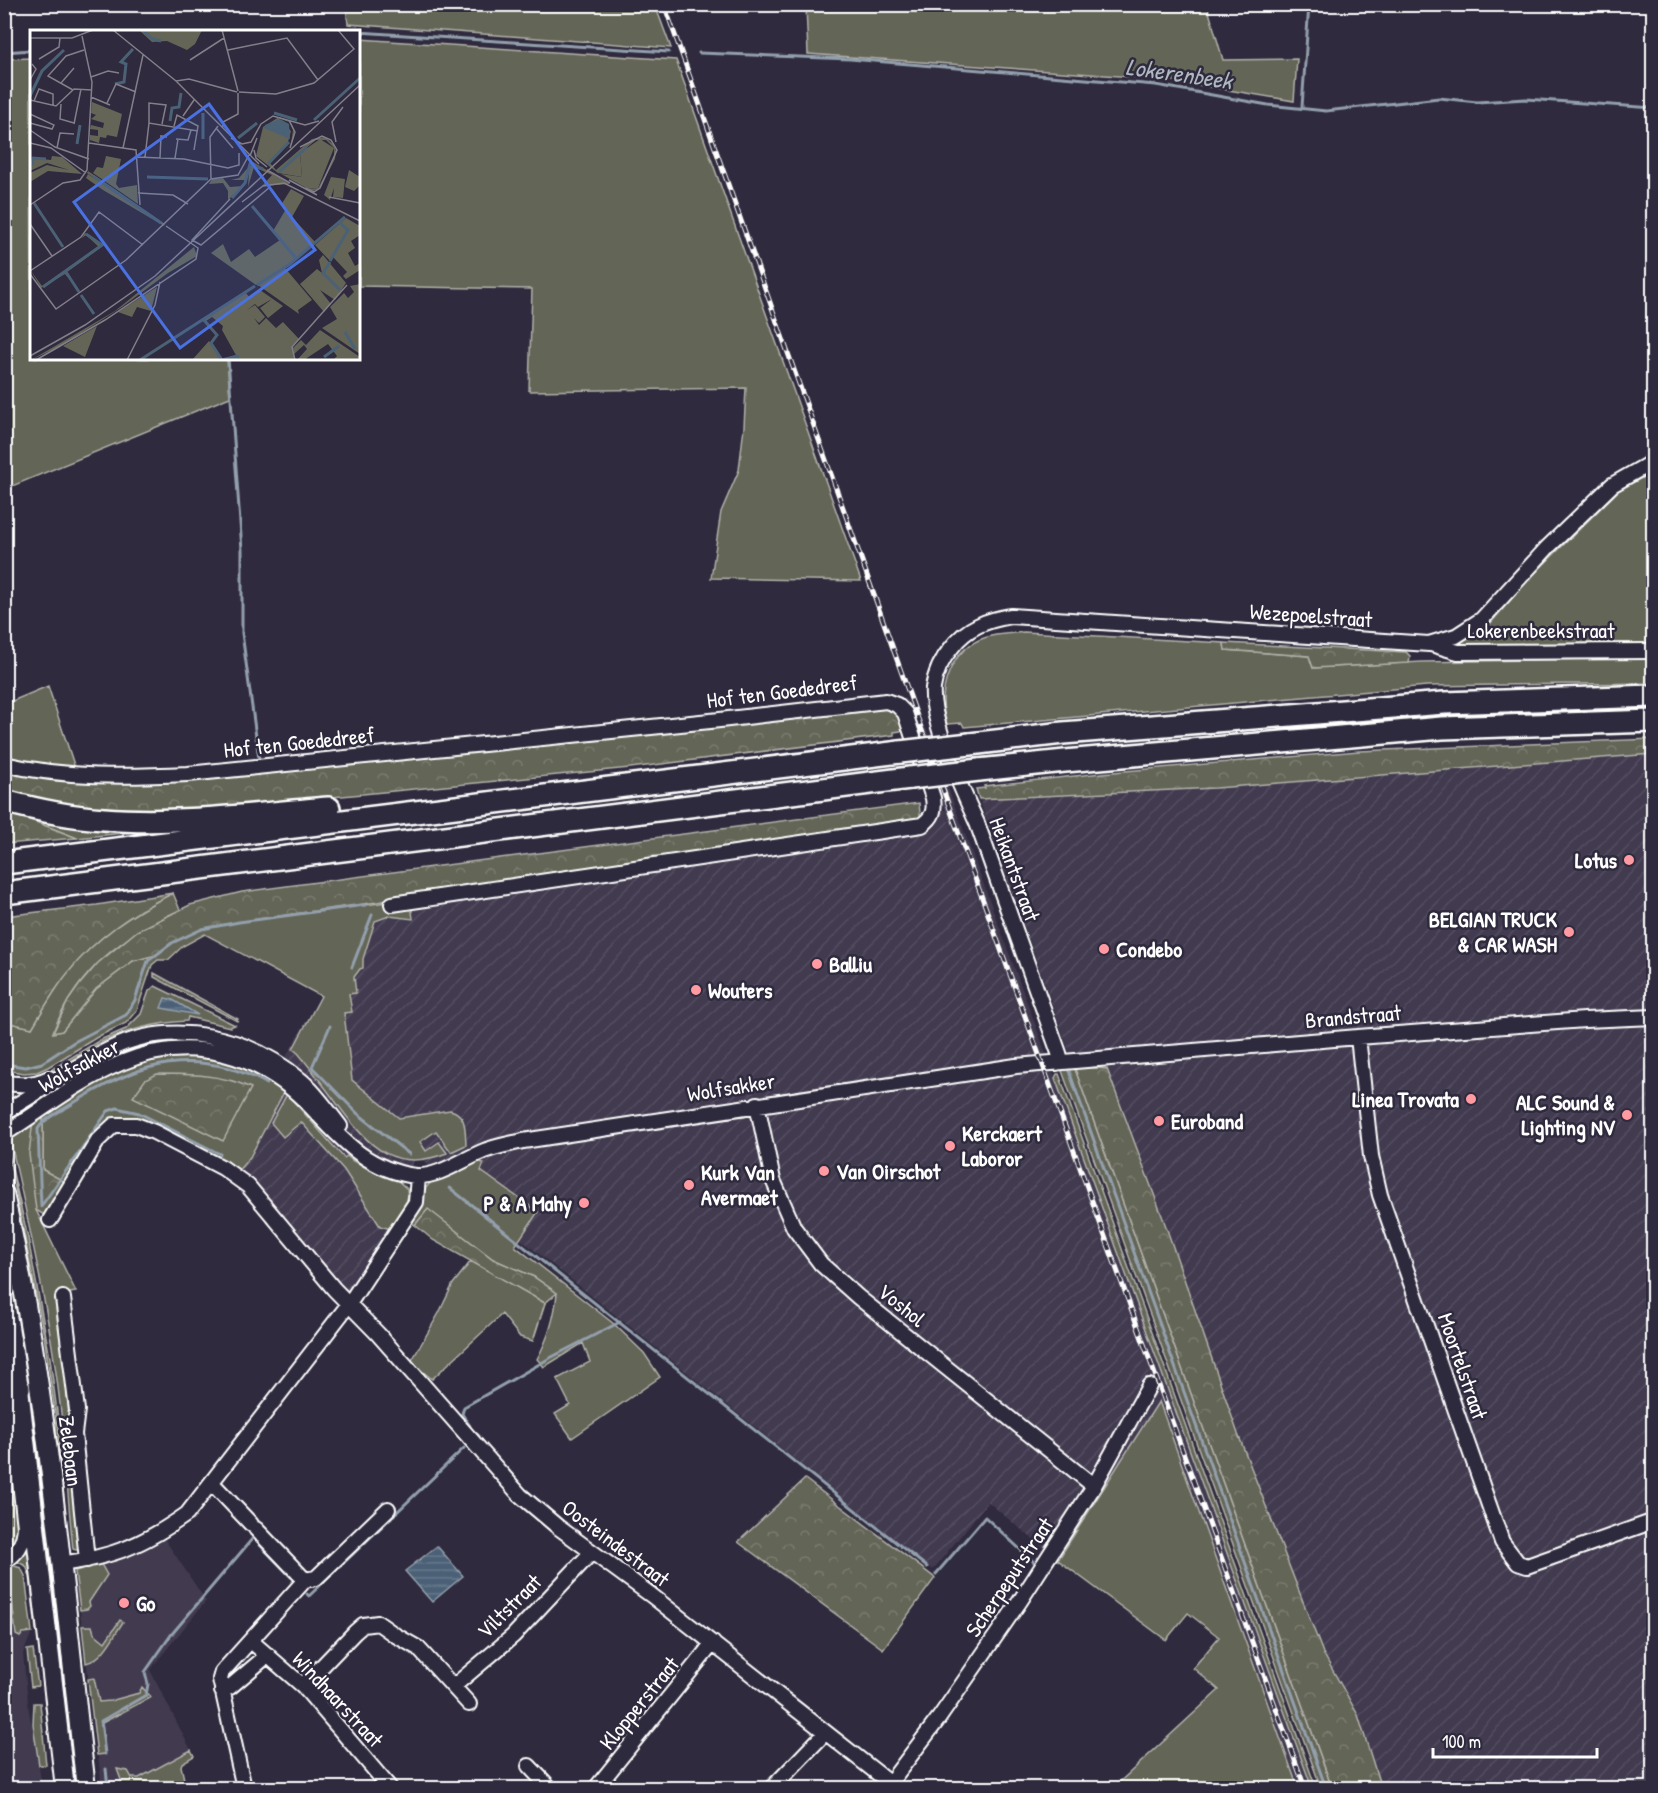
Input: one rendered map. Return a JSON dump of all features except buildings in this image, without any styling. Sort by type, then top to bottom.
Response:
[{"type":"highway","points":[[4,863],[422,810],[1075,732],[1444,703],[1653,696]]},
{"type":"highway","points":[[4,893],[910,778],[1065,761],[1443,728],[1653,721]]},
{"type":"highway","points":[[4,801],[53,813],[131,821],[201,819],[377,804],[422,810]]},
{"type":"main road","name":"Zelebaan","points":[[4,1194],[19,1259],[33,1347],[86,1788]]},
{"type":"main road","name":"Zelebaan","points":[[4,1296],[10,1371],[65,1788]]},
{"type":"street","name":"Wezepoelstraat","points":[[933,694],[942,659],[960,636],[978,625],[1011,616],[1429,644],[1456,636],[1482,619],[1547,548],[1612,484],[1653,461]]},
{"type":"street","name":"Lokerenbeekstraat","points":[[1429,644],[1458,652],[1653,651]]},
{"type":"street","name":"Heikantstraat","points":[[933,694],[939,726],[977,823],[1059,1053],[1060,1058],[1057,1063]]},
{"type":"street","name":"Hof ten Goededreef","points":[[4,764],[57,773],[132,776],[188,774],[886,701],[897,705],[904,713],[933,798],[935,810],[930,819],[922,825],[392,904]]},
{"type":"street","name":"Brandstraat","points":[[1057,1063],[1358,1037],[1653,1017]]},
{"type":"street","name":"Wolfsakker","points":[[4,1082],[21,1085],[42,1081],[118,1039],[168,1033],[201,1034],[244,1046],[277,1063],[301,1080],[360,1154]]},
{"type":"street","name":"Wolfsakker","points":[[4,1112],[91,1059],[142,1037]]},
{"type":"street","name":"Moortelstraat","points":[[1358,1037],[1371,1156],[1380,1195],[1502,1542],[1518,1563],[1527,1566],[1653,1521]]},
{"type":"street","name":"Wolfsakker","points":[[4,1134],[91,1079],[122,1063],[161,1051],[178,1049],[237,1057],[271,1073],[292,1089],[343,1141],[360,1154],[381,1167],[418,1176],[435,1172],[500,1146],[524,1141],[1016,1066],[1057,1063]]},
{"type":"street","name":"Voshol","points":[[757,1104],[773,1180],[794,1228],[821,1264],[858,1297],[1094,1486]]},
{"type":"street","name":"Oosteindestraat","points":[[50,1220],[98,1140],[114,1125],[136,1125],[154,1132],[223,1168],[248,1186],[349,1304],[520,1495],[591,1552],[713,1643],[825,1732],[888,1786]]},
{"type":"street","points":[[60,1564],[87,1560],[134,1547],[164,1531],[188,1514],[349,1304],[416,1202],[418,1176]]},
{"type":"street","name":"Zelebaan","points":[[63,1298],[77,1410],[74,1434],[87,1560]]},
{"type":"street","points":[[4,1561],[18,1550],[24,1537],[25,1518],[10,1371]]},
{"type":"street","name":"Scherpeputstraat","points":[[888,1786],[939,1718],[1020,1600],[1094,1486],[1149,1386]]},
{"type":"street","points":[[212,1483],[306,1580]]},
{"type":"street","points":[[244,1788],[222,1691],[220,1679],[222,1672],[306,1580],[316,1578],[388,1509]]},
{"type":"street","name":"Viltstraat","points":[[454,1686],[513,1636],[591,1552]]},
{"type":"street","points":[[303,1686],[363,1625],[378,1623],[418,1648],[469,1704]]},
{"type":"street","name":"Windhaarstraat","points":[[251,1641],[303,1686],[390,1788]]},
{"type":"street","name":"Klopperstraat","points":[[596,1788],[713,1643]]},
{"type":"street","points":[[222,1691],[268,1656]]},
{"type":"street","points":[[772,1788],[825,1732]]},
{"type":"street","points":[[529,1766],[550,1788]]},
{"type":"shaded area","points":[[926,728],[1312,1788],[1298,1788],[916,729]]},
{"type":"shaded area","points":[[1653,754],[1653,1788],[1332,1788],[979,799],[1216,788]]},
{"type":"shaded area","points":[[945,810],[1159,1401],[1058,1560],[988,1502],[933,1570],[417,1156],[401,1182],[407,1189],[409,1198],[405,1209],[348,1290],[341,1287],[224,1164],[321,996],[365,905],[921,823],[936,818]]},
{"type":"shaded area","points":[[156,1526],[206,1601],[150,1670],[194,1756],[168,1771],[172,1788],[102,1788],[75,1571],[93,1551]]},
{"type":"shaded area","points":[[4,1567],[21,1568],[25,1576],[32,1632],[23,1654],[29,1711],[42,1788],[5,1788]]},
{"type":"green space","points":[[346,5],[655,5],[671,48],[348,24]]},
{"type":"green space","points":[[806,5],[1207,5],[1223,60],[1297,59],[1294,101],[1162,79],[808,54]]},
{"type":"green space","points":[[360,39],[676,60],[861,581],[711,578],[721,512],[739,470],[746,388],[529,391],[532,289],[360,286]]},
{"type":"green space","points":[[30,58],[30,360],[227,360],[230,397],[5,489],[5,59]]},
{"type":"green space","points":[[1653,472],[1653,645],[1461,647],[1461,642],[1490,624],[1527,581],[1619,490]]},
{"type":"green space","points":[[1024,632],[1224,643],[1225,650],[1309,656],[1313,668],[1422,662],[1653,658],[1653,683],[1427,686],[964,727],[962,723],[947,724],[943,698],[949,672],[955,661],[974,643],[987,637]]},
{"type":"green space","points":[[1224,643],[1406,652],[1410,656],[1409,663],[1313,668],[1309,656],[1225,650]]},
{"type":"green space","points":[[48,686],[75,768],[52,767],[5,757],[5,704]]},
{"type":"green space","points":[[895,706],[908,730],[894,732],[894,735],[630,768],[208,809],[152,812],[71,807],[5,791],[4,767],[132,780]]},
{"type":"green space","points":[[1653,739],[1653,754],[1216,788],[979,799],[976,789],[985,788],[984,786],[1102,773],[1359,751]]},
{"type":"green space","points":[[919,803],[921,823],[202,929],[172,943],[156,955],[133,961],[96,989],[62,1031],[53,1033],[68,1001],[98,963],[137,931],[190,905],[242,892]]},
{"type":"green space","points":[[5,810],[152,830],[77,838]]},
{"type":"green space","points":[[5,810],[77,838],[5,844]]},
{"type":"green space","points":[[173,893],[180,910],[139,931],[88,973],[63,1010],[53,1032],[62,1031],[96,989],[133,961],[156,954],[172,943],[202,929],[387,902],[411,903],[413,919],[389,916],[375,921],[363,959],[363,968],[354,977],[356,993],[349,994],[352,1012],[344,1013],[352,1080],[399,1118],[450,1110],[456,1112],[464,1123],[466,1145],[451,1152],[436,1131],[420,1142],[426,1151],[439,1142],[447,1153],[413,1160],[385,1153],[374,1145],[362,1135],[293,1049],[321,996],[205,934],[183,946],[168,960],[158,960],[152,965],[137,1010],[126,1023],[37,1072],[24,1073],[5,1070],[5,1028],[10,1023],[32,1028],[62,980],[90,948],[129,918]]},
{"type":"green space","points":[[173,893],[143,909],[102,937],[62,980],[32,1028],[10,1023],[5,1028],[5,916]]},
{"type":"green space","points":[[154,973],[238,1019],[237,1021],[154,977]]},
{"type":"green space","points":[[155,986],[235,1025],[230,1027],[188,1017],[187,1021],[142,1027],[100,1043],[38,1078],[13,1079],[46,1073],[100,1040],[126,1029],[141,1014],[149,991]]},
{"type":"green space","points":[[190,1037],[236,1049],[197,1045],[168,1046],[7,1124],[112,1058],[163,1040]]},
{"type":"green space","points":[[166,1055],[215,1056],[261,1073],[284,1092],[250,1157],[237,1172],[147,1121],[126,1117],[109,1121],[95,1135],[65,1182],[43,1170],[43,1115],[126,1064]]},
{"type":"green space","points":[[1074,1066],[1332,1788],[1321,1788],[1061,1068]]},
{"type":"green space","points":[[1074,1066],[1107,1069],[1164,1221],[1238,1434],[1323,1653],[1358,1715],[1381,1788],[1332,1788]]},
{"type":"green space","points":[[157,1074],[217,1077],[251,1088],[223,1141],[133,1097],[145,1080]]},
{"type":"green space","points":[[1059,1074],[1316,1788],[1312,1788],[1055,1078]]},
{"type":"green space","points":[[287,1094],[344,1158],[347,1156],[353,1161],[396,1179],[407,1189],[406,1206],[391,1229],[380,1226],[344,1170],[301,1122],[283,1137],[271,1123]]},
{"type":"green space","points":[[43,1115],[43,1170],[65,1182],[44,1215],[36,1210],[29,1154],[33,1120]]},
{"type":"green space","points":[[33,1120],[36,1210],[76,1292],[58,1295],[81,1547],[76,1550],[73,1549],[61,1413],[52,1344],[10,1139]]},
{"type":"green space","points":[[7,1147],[28,1238],[50,1358],[58,1419],[68,1545],[57,1458],[56,1419],[44,1335]]},
{"type":"green space","points":[[475,1161],[484,1163],[481,1171],[538,1212],[515,1246],[614,1324],[644,1353],[660,1377],[572,1438],[555,1414],[570,1405],[557,1379],[590,1362],[583,1343],[544,1367],[537,1359],[550,1327],[557,1293],[534,1277],[493,1259],[428,1210],[415,1225],[411,1222],[418,1211],[424,1190],[431,1182]]},
{"type":"green space","points":[[428,1209],[493,1259],[534,1277],[557,1293],[545,1303],[433,1240],[415,1225]]},
{"type":"green space","points":[[4,1248],[18,1320],[34,1434],[43,1466],[80,1788],[72,1788],[17,1329]]},
{"type":"green space","points":[[471,1261],[545,1303],[533,1341],[520,1337],[502,1314],[432,1379],[411,1362],[453,1284]]},
{"type":"green space","points":[[4,1389],[20,1530],[12,1549],[5,1554],[5,1535],[10,1538],[4,1503]]},
{"type":"green space","points":[[1159,1401],[1298,1788],[1113,1788],[1219,1690],[1193,1668],[1219,1637],[1188,1613],[1166,1640],[1058,1560]]},
{"type":"green space","points":[[805,1479],[935,1578],[883,1649],[738,1542]]},
{"type":"green space","points":[[29,1543],[39,1622],[36,1630],[30,1576],[26,1566],[16,1561]]},
{"type":"green space","points":[[101,1564],[107,1575],[89,1602],[90,1606],[80,1610],[75,1571]]},
{"type":"green space","points":[[11,1565],[21,1568],[25,1576],[32,1632],[23,1633],[20,1637],[16,1635],[12,1601],[5,1595],[5,1567]]},
{"type":"green space","points":[[120,1620],[123,1622],[108,1646],[98,1657],[86,1663],[82,1626],[92,1626],[94,1633],[105,1642]]},
{"type":"green space","points":[[33,1649],[38,1686],[31,1687],[27,1650]]},
{"type":"green space","points":[[94,1678],[99,1702],[139,1693],[142,1687],[151,1697],[102,1723],[105,1754],[97,1755],[88,1679]]},
{"type":"green space","points":[[34,1703],[40,1703],[46,1765],[39,1765],[33,1724]]},
{"type":"green space","points":[[191,1750],[194,1756],[181,1766],[186,1788],[156,1788],[155,1783],[144,1788],[124,1788],[117,1769],[128,1771],[132,1778],[139,1778]]},
{"type":"water","points":[[165,998],[173,1000],[198,1015],[161,1008]]},
{"type":"water","points":[[437,1546],[463,1576],[432,1602],[405,1571]]},
{"type":"waterway","points":[[1302,107],[1309,4]]},
{"type":"waterway","name":"Lokerenbeek","points":[[284,30],[291,28],[318,30]]},
{"type":"waterway","name":"Lokerenbeek","points":[[360,32],[669,52]]},
{"type":"waterway","name":"Lokerenbeek","points":[[4,52],[30,50]]},
{"type":"waterway","name":"Lokerenbeek","points":[[699,53],[850,59],[1156,85],[1268,105],[1326,111],[1439,98],[1477,102],[1526,99],[1654,108]]},
{"type":"waterway","points":[[228,360],[242,550],[242,633],[259,759]]},
{"type":"waterway","points":[[4,1064],[26,1067],[42,1063],[74,1042],[126,1015],[135,1000],[148,961],[172,943],[202,929],[365,905]]},
{"type":"waterway","points":[[352,967],[372,915]]},
{"type":"waterway","points":[[330,1026],[312,1067],[357,1113],[409,1154]]},
{"type":"waterway","points":[[41,1207],[38,1129],[50,1117],[94,1091],[149,1068],[187,1062],[229,1068],[253,1076],[267,1084]]},
{"type":"waterway","points":[[1069,1071],[1326,1788]]},
{"type":"waterway","points":[[42,1205],[108,1111],[117,1108],[139,1113],[220,1154]]},
{"type":"waterway","points":[[450,1188],[927,1567]]},
{"type":"waterway","points":[[470,1426],[462,1414],[464,1407],[550,1358],[620,1322]]},
{"type":"waterway","points":[[307,1594],[309,1596],[464,1448]]},
{"type":"waterway","points":[[4,1467],[9,1498]]},
{"type":"waterway","points":[[936,1574],[985,1517],[1035,1563]]},
{"type":"waterway","points":[[105,1754],[101,1721],[146,1695],[148,1684],[145,1672],[171,1635],[253,1538],[255,1539]]},
{"type":"waterway","points":[[260,1545],[291,1577]]},
{"type":"waterway","points":[[106,1769],[108,1788]]},
{"type":"railway","points":[[664,4],[955,823],[1305,1788]]},
{"type":"place","name":"Lotus","points":[[1629,860]]},
{"type":"place","name":"BELGIAN TRUCK & CAR WASH","points":[[1569,932]]},
{"type":"place","name":"Condebo","points":[[1104,949]]},
{"type":"place","name":"Balliu","points":[[817,964]]},
{"type":"place","name":"Wouters","points":[[696,990]]},
{"type":"place","name":"Linea Trovata","points":[[1471,1099]]},
{"type":"place","name":"ALC Sound & Lighting NV","points":[[1627,1115]]},
{"type":"place","name":"Euroband","points":[[1159,1121]]},
{"type":"place","name":"Kerckaert Laboror","points":[[950,1146]]},
{"type":"place","name":"Van Oirschot","points":[[824,1171]]},
{"type":"place","name":"Kurk Van Avermaet","points":[[689,1185]]},
{"type":"place","name":"P & A Mahy","points":[[584,1203]]},
{"type":"place","name":"Go","points":[[124,1603]]}]
